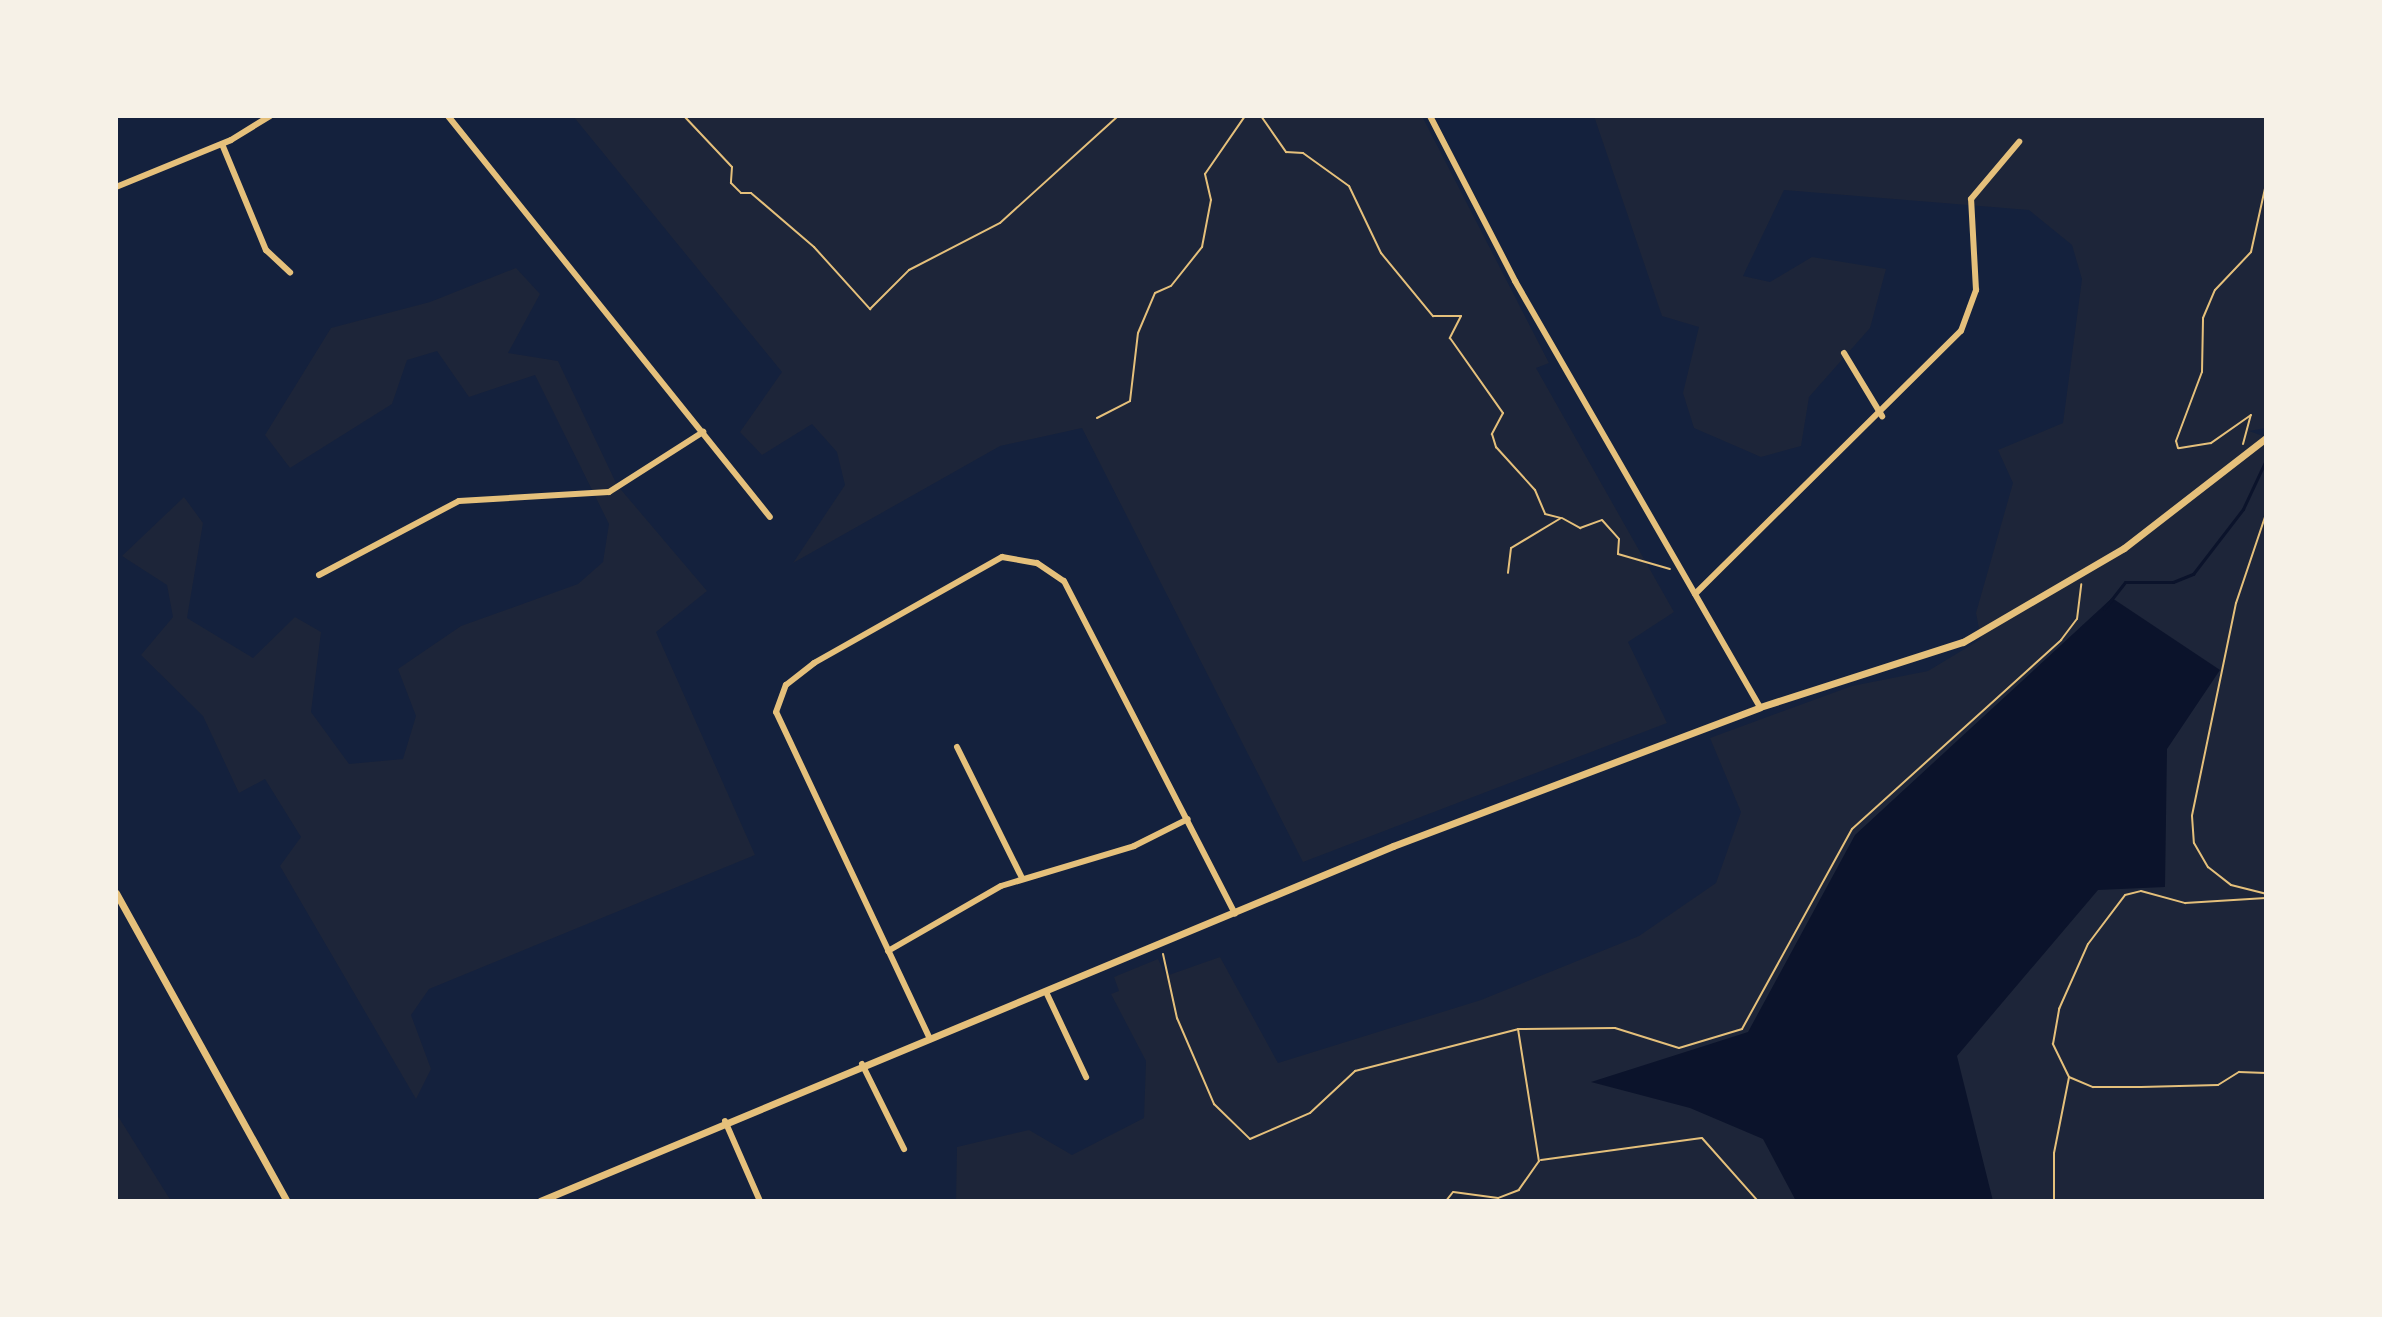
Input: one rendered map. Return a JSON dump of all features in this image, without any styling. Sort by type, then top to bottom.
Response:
[{"type":"street","points":[[116,187],[222,144],[270,116]]},
{"type":"street","points":[[448,116],[770,517]]},
{"type":"street","points":[[1430,116],[1515,281],[1760,707]]},
{"type":"street","points":[[1695,594],[1882,416],[1971,313],[1971,199],[2019,142]]},
{"type":"street","points":[[222,144],[266,250],[290,272]]},
{"type":"street","points":[[1844,353],[1882,416]]},
{"type":"street","points":[[319,575],[459,501],[609,492],[703,432]]},
{"type":"street","points":[[540,1201],[862,1064],[1047,994],[1393,846],[1760,707],[1934,655],[2136,540],[2240,453],[2266,438]]},
{"type":"street","points":[[930,1039],[785,745],[779,696],[814,663],[971,570],[1002,557],[1026,559],[1064,581],[1235,914]]},
{"type":"street","points":[[957,747],[1022,878]]},
{"type":"street","points":[[888,951],[1022,878],[1134,846],[1188,819]]},
{"type":"street","points":[[116,893],[287,1201]]},
{"type":"street","points":[[1047,994],[1086,1077]]},
{"type":"street","points":[[862,1064],[904,1149]]},
{"type":"street","points":[[725,1121],[760,1201]]},
{"type":"path","points":[[684,116],[732,167],[731,183],[741,193],[751,193],[814,247],[870,309],[909,270],[1000,223],[1118,116]]},
{"type":"path","points":[[1097,418],[1130,401],[1138,333],[1155,293],[1171,286],[1202,247],[1211,200],[1205,174],[1245,116]]},
{"type":"path","points":[[1261,116],[1286,152],[1303,153],[1349,186],[1381,253],[1433,316],[1461,316],[1450,338],[1503,413],[1492,434],[1496,447],[1535,490],[1545,514],[1580,528],[1602,520],[1619,539],[1618,554],[1655,569],[1679,565]]},
{"type":"path","points":[[2240,453],[2251,415],[2211,443],[2178,448],[2176,441],[2202,372],[2203,318],[2215,290],[2251,252],[2266,184]]},
{"type":"path","points":[[2266,514],[2236,603],[2192,816],[2200,858],[2222,879],[2266,896]]},
{"type":"path","points":[[1508,573],[1511,548],[1561,518]]},
{"type":"path","points":[[1159,945],[1177,1018],[1214,1104],[1250,1139],[1321,1106],[1355,1071],[1518,1031],[1615,1028],[1679,1048],[1742,1029],[1852,829],[2061,640],[2082,606],[2080,571]]},
{"type":"path","points":[[2054,1201],[2054,1153],[2069,1077],[2053,1044],[2059,1009],[2088,944],[2125,895],[2141,891],[2185,903],[2266,896]]},
{"type":"path","points":[[1446,1201],[1453,1192],[1498,1198],[1519,1190],[1539,1161],[1541,1151],[1518,1031]]},
{"type":"path","points":[[2069,1077],[2093,1087],[2218,1085],[2239,1072],[2265,1071]]},
{"type":"path","points":[[1539,1161],[1702,1138],[1758,1201]]},
{"type":"shaded area","points":[[573,116],[1422,116],[1549,363],[1536,368],[1674,612],[1628,642],[1667,723],[1303,862],[1082,428],[1000,446],[793,563],[845,485],[837,452],[812,424],[762,455],[740,432],[782,372]]},
{"type":"shaded area","points":[[1594,116],[2266,116],[2266,428],[2249,431],[2266,437],[2266,1201],[956,1201],[957,1147],[1029,1130],[1072,1155],[1144,1118],[1146,1061],[1111,994],[1119,991],[1114,977],[1158,959],[1166,976],[1220,957],[1278,1063],[1481,1000],[1639,936],[1716,883],[1741,812],[1710,738],[1852,686],[1928,671],[1981,639],[1976,613],[2013,483],[1998,450],[2063,423],[2082,279],[2072,245],[2029,210],[1784,190],[1743,276],[1770,282],[1812,257],[1886,269],[1870,328],[1809,397],[1801,446],[1761,457],[1694,428],[1683,393],[1699,327],[1662,316]]},
{"type":"shaded area","points":[[516,268],[540,294],[508,353],[558,361],[617,485],[707,591],[656,632],[755,855],[429,989],[411,1015],[431,1069],[416,1099],[280,866],[301,837],[265,779],[239,793],[203,716],[141,655],[173,617],[167,585],[122,556],[184,497],[203,523],[187,618],[253,658],[295,617],[321,632],[311,712],[349,764],[403,759],[416,716],[398,669],[461,626],[578,584],[603,562],[609,524],[535,375],[469,397],[437,351],[407,360],[392,404],[290,468],[265,435],[331,328],[430,302]]},
{"type":"shaded area","points":[[2112,598],[2220,670],[2167,749],[2165,887],[2098,890],[1957,1056],[1993,1201],[1796,1201],[1763,1139],[1690,1108],[1591,1082],[1748,1032],[1855,835]]},
{"type":"shaded area","points":[[116,1113],[171,1201],[116,1201]]},
{"type":"waterway","points":[[2104,609],[2125,582],[2173,582],[2193,574],[2243,509],[2266,460]]}]
